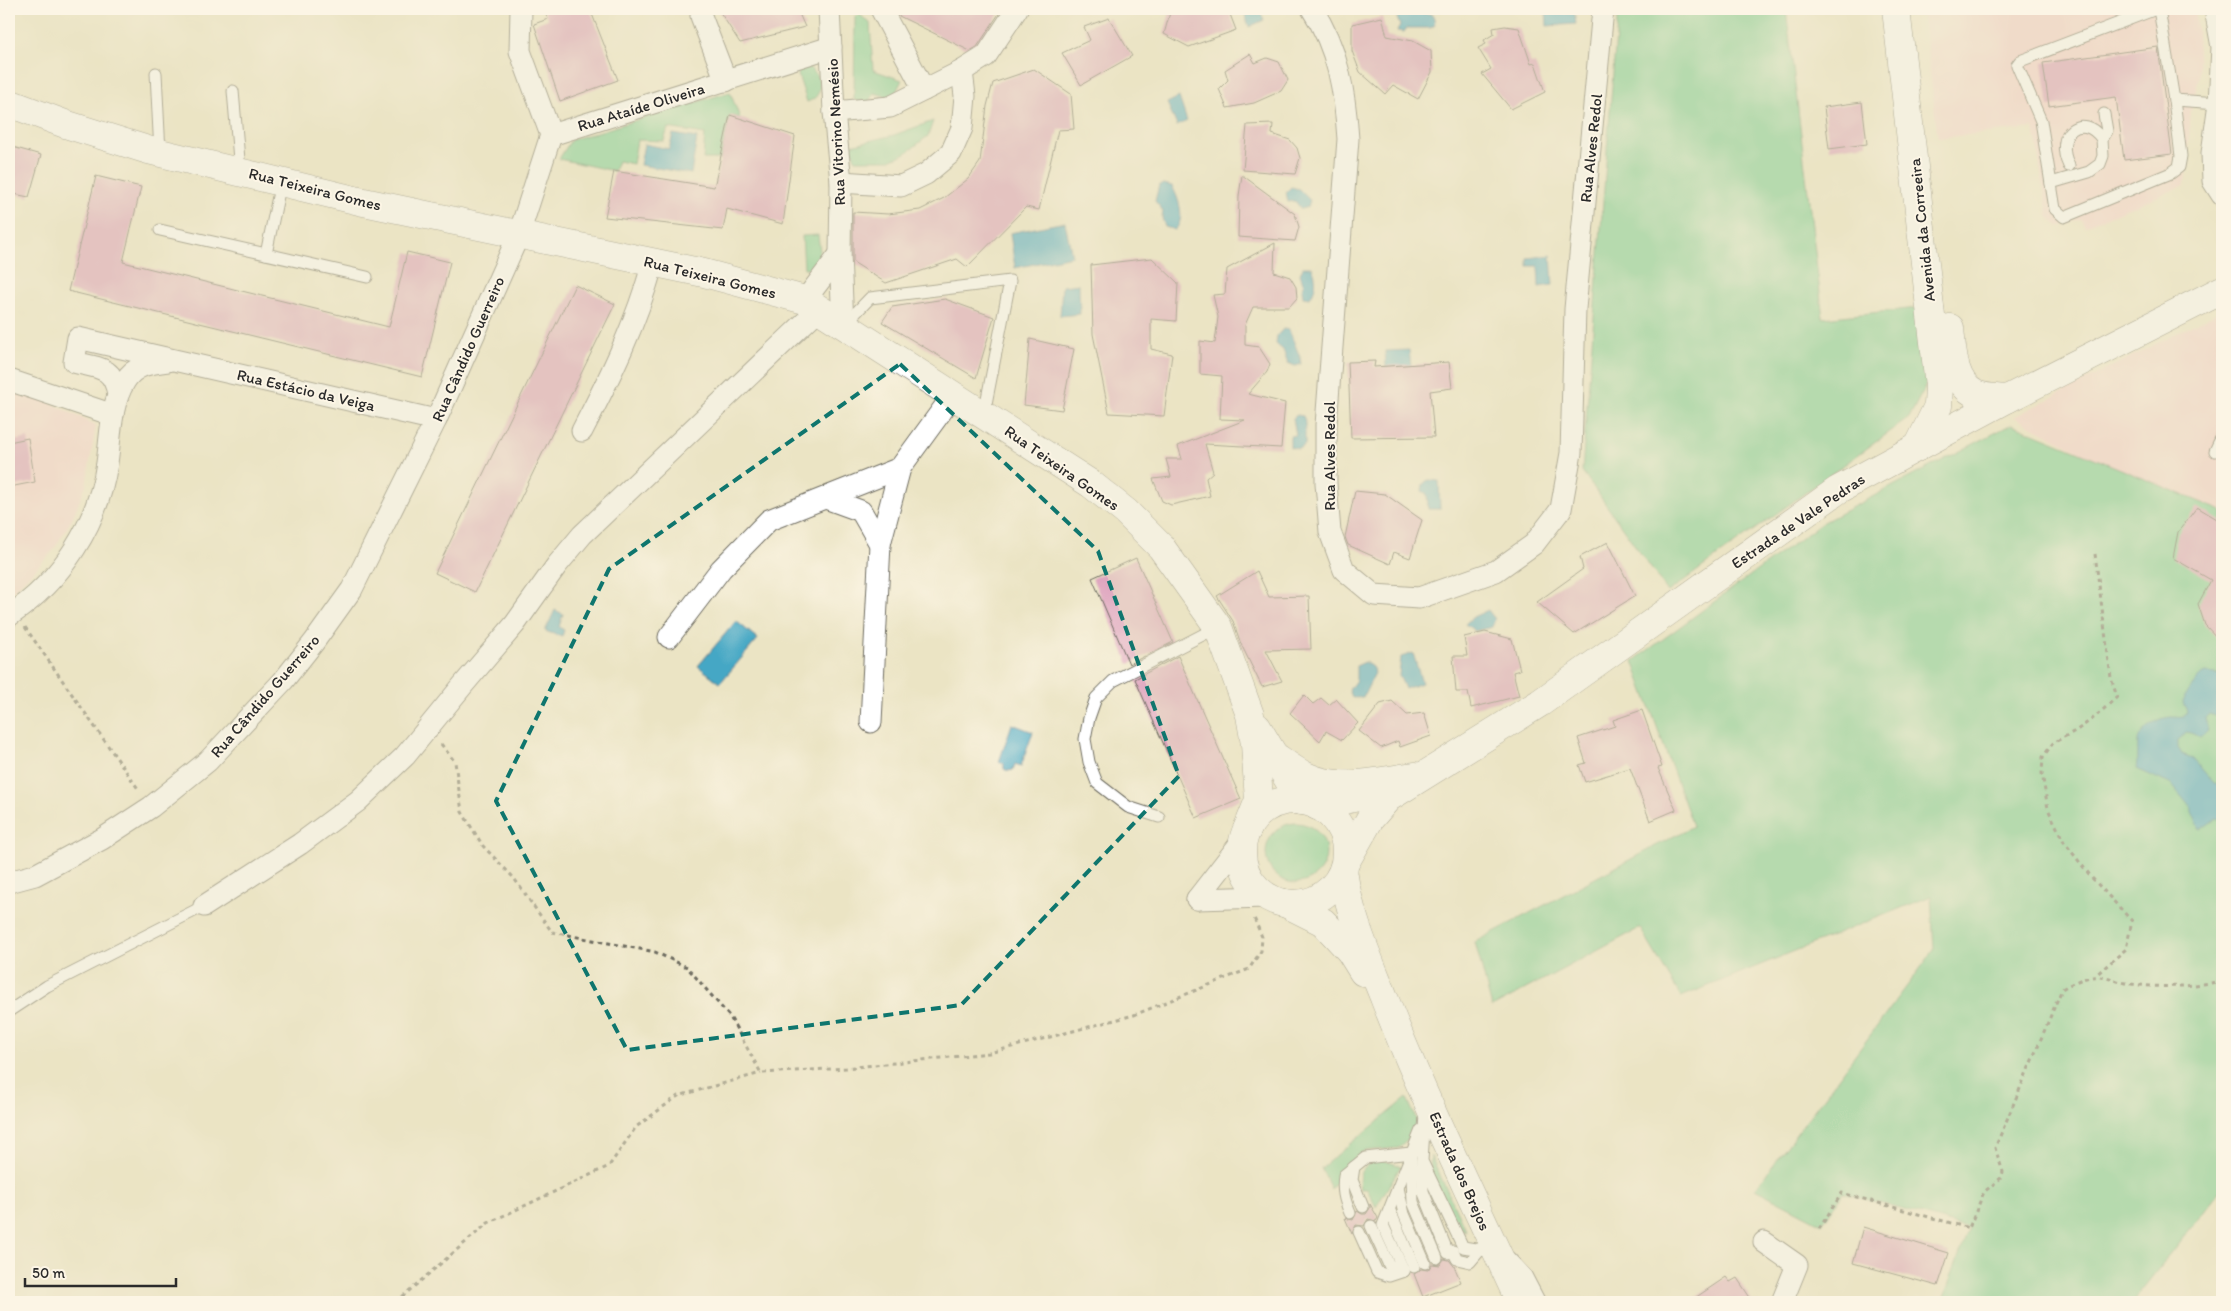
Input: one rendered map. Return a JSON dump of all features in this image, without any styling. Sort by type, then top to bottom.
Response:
[{"type":"main road","name":"Avenida da Correeira","points":[[1896,9],[1939,386],[1938,406],[1918,447]]},
{"type":"main road","name":"Avenida da Correeira","points":[[1912,9],[1953,356],[1963,385],[1976,395],[2007,399]]},
{"type":"main road","name":"Rua Teixeira Gomes","points":[[9,103],[65,124],[160,152],[359,201],[704,274],[813,304],[843,326],[954,394],[1091,484],[1126,512],[1161,547],[1218,627],[1250,715],[1255,744],[1259,800],[1245,836]]},
{"type":"main road","name":"Estrada de Vale Pedras","points":[[1345,865],[1370,819],[1388,798],[1540,703],[1838,490],[2007,399],[2222,290]]},
{"type":"main road","name":"Rua Teixeira Gomes","points":[[1250,715],[1275,756],[1309,803]]},
{"type":"main road","points":[[1275,756],[1310,778],[1333,784],[1363,784],[1422,775]]},
{"type":"main road","name":"Estrada de Vale Pedras","points":[[1309,803],[1386,790],[1422,775]]},
{"type":"main road","points":[[1289,801],[1309,803],[1323,809],[1337,821],[1345,838],[1345,865],[1338,882],[1321,898],[1305,904],[1266,900],[1250,880],[1244,866],[1245,836],[1257,816],[1272,805],[1289,801]]},
{"type":"main road","name":"Estrada dos Brejos","points":[[1345,865],[1347,897],[1355,922],[1426,1110],[1490,1248],[1520,1302]]},
{"type":"main road","name":"Estrada dos Brejos","points":[[1266,900],[1323,922],[1350,951],[1400,1039]]},
{"type":"street","points":[[519,234],[551,135],[520,51],[520,9]]},
{"type":"street","name":"Rua Vitorino Nemésio","points":[[829,9],[834,112],[840,182],[843,326]]},
{"type":"street","points":[[881,9],[924,90]]},
{"type":"street","points":[[834,112],[890,107],[962,71],[986,56],[1017,9]]},
{"type":"street","name":"Rua Alves Redol","points":[[1313,9],[1328,33],[1337,65],[1345,96],[1348,139],[1326,425],[1326,483],[1330,532],[1344,570],[1374,595],[1419,598],[1496,571],[1534,544],[1561,508],[1571,453],[1575,309],[1604,9]]},
{"type":"street","points":[[2215,9],[2222,47],[2219,103],[2212,153],[2213,181],[2222,195]]},
{"type":"street","points":[[701,16],[726,82]]},
{"type":"street","name":"Rua Ataíde Oliveira","points":[[551,135],[726,82],[831,47]]},
{"type":"street","points":[[840,182],[901,186],[926,174],[950,153],[962,128],[965,96],[962,71]]},
{"type":"street","name":"Rua Cândido Guerreiro","points":[[9,882],[35,875],[102,839],[151,807],[208,761],[283,681],[314,642],[352,589],[436,420],[519,234]]},
{"type":"street","points":[[204,906],[300,844],[358,801],[405,756],[515,624],[557,565],[582,535],[813,304],[840,254]]},
{"type":"street","points":[[582,431],[617,365],[630,334],[653,263]]},
{"type":"street","name":"Rua Estácio da Veiga","points":[[118,394],[116,380],[107,371],[74,362],[78,338],[436,420]]},
{"type":"street","name":"Rua Estácio da Veiga","points":[[12,614],[48,584],[72,555],[100,494],[107,464],[113,415],[118,394],[125,380],[135,369],[151,363],[175,360]]},
{"type":"street","points":[[9,380],[113,415]]},
{"type":"street","points":[[871,722],[880,544],[900,468],[954,394]]},
{"type":"street","points":[[669,637],[721,569],[769,520],[828,499],[900,468]]},
{"type":"street","points":[[828,499],[861,511],[880,544]]},
{"type":"street","points":[[1245,836],[1198,899],[1266,900]]},
{"type":"street","points":[[1764,1242],[1797,1265],[1782,1302]]},
{"type":"lane","points":[[2158,9],[2174,100],[2181,156],[2179,167],[2172,173],[2064,217],[2055,209],[2041,121],[2017,64],[2020,61],[2158,9]]},
{"type":"lane","points":[[156,73],[160,152]]},
{"type":"lane","points":[[233,91],[240,171]]},
{"type":"lane","points":[[2174,100],[2219,103]]},
{"type":"lane","points":[[2102,139],[2107,131],[2104,114]]},
{"type":"lane","points":[[2051,184],[2096,168],[2103,156],[2102,139],[2097,131],[2082,127],[2075,128],[2069,132],[2064,139],[2063,148],[2064,156],[2069,166]]},
{"type":"lane","points":[[266,254],[282,182]]},
{"type":"lane","points":[[160,230],[367,277]]},
{"type":"lane","points":[[843,326],[870,298],[1010,282],[984,414]]},
{"type":"lane","points":[[2215,451],[2222,436]]},
{"type":"lane","points":[[1159,817],[1128,807],[1097,784],[1089,762],[1086,739],[1089,718],[1096,698],[1113,681],[1218,627]]},
{"type":"lane","points":[[9,1011],[47,986],[204,906]]},
{"type":"lane","points":[[1416,1266],[1390,1210],[1426,1110]]},
{"type":"lane","points":[[1426,1110],[1422,1161],[1423,1191],[1450,1252]]},
{"type":"lane","points":[[1350,1213],[1343,1196],[1344,1174],[1365,1158],[1411,1153]]},
{"type":"lane","points":[[1411,1153],[1413,1202],[1450,1252],[1457,1259],[1470,1262],[1490,1248],[1526,1275],[1540,1302]]},
{"type":"lane","points":[[1422,1161],[1450,1252]]},
{"type":"lane","points":[[1354,1167],[1352,1180],[1363,1207]]},
{"type":"lane","points":[[1398,1186],[1416,1266]]},
{"type":"lane","points":[[1371,1226],[1389,1265],[1416,1266]]},
{"type":"lane","points":[[1359,1232],[1377,1272],[1389,1276],[1450,1252]]},
{"type":"path","points":[[1819,1229],[1842,1192],[1969,1228],[1984,1192],[2001,1178],[2003,1172],[1996,1148],[2062,989],[2074,981],[2095,975],[2126,949],[2132,922],[2092,878],[2064,842],[2048,809],[2042,773],[2043,758],[2053,743],[2077,730],[2095,717],[2116,696],[2111,678],[2095,554]]},
{"type":"path","points":[[12,614],[151,807]]},
{"type":"path","points":[[428,728],[456,762],[462,812],[483,846],[513,877],[552,932],[655,952],[687,967],[730,1016],[760,1073]]},
{"type":"path","points":[[396,1302],[488,1224],[609,1166],[636,1127],[678,1096],[760,1073],[846,1068],[989,1053],[1134,1015],[1250,969],[1261,951],[1266,900]]},
{"type":"path","points":[[2095,975],[2139,985],[2205,985],[2222,981]]},
{"type":"highlighted area","points":[[900,364],[1098,551],[1179,776],[961,1005],[627,1050],[496,801],[609,569]]},
{"type":"shaded area","points":[[1922,9],[2196,9],[2199,77],[2191,111],[2185,185],[2085,226],[2081,219],[2059,227],[2048,217],[2034,128],[1938,138]]},
{"type":"shaded area","points":[[2222,310],[2222,526],[2014,417]]},
{"type":"shaded area","points":[[9,388],[53,404],[96,425],[86,485],[71,521],[53,551],[9,595]]},
{"type":"green space","points":[[1618,9],[1786,9],[1823,318],[1918,308],[1928,381],[1909,418],[1668,592],[1582,471]]},
{"type":"green space","points":[[860,15],[870,23],[873,70],[902,80],[893,98],[874,93],[867,105],[854,100],[855,16]]},
{"type":"green space","points":[[805,66],[815,73],[820,84],[817,95],[807,102],[798,75],[800,68]]},
{"type":"green space","points":[[730,92],[740,118],[730,115],[720,159],[703,159],[705,134],[668,128],[664,141],[637,140],[633,164],[618,161],[614,171],[559,159],[571,140]]},
{"type":"green space","points":[[933,121],[928,136],[906,153],[890,160],[855,160],[851,145],[894,135]]},
{"type":"green space","points":[[818,235],[820,251],[813,268],[804,268],[802,236]]},
{"type":"green space","points":[[2012,424],[2222,511],[2222,1189],[2132,1302],[1942,1302],[1969,1228],[1843,1193],[1822,1224],[1755,1189],[1934,950],[1931,896],[1681,997],[1640,928],[1492,1007],[1475,942],[1693,826],[1633,661],[1822,523]]},
{"type":"green space","points":[[1296,823],[1313,828],[1321,836],[1326,853],[1321,870],[1313,878],[1296,883],[1279,878],[1271,870],[1266,853],[1271,836],[1279,828]]},
{"type":"green space","points":[[1407,1098],[1417,1121],[1410,1137],[1398,1148],[1364,1151],[1354,1159],[1331,1189],[1321,1168]]},
{"type":"green space","points":[[1431,1156],[1466,1231],[1455,1227],[1430,1172]]},
{"type":"green space","points":[[1379,1159],[1401,1166],[1376,1207],[1367,1189],[1360,1189],[1359,1178],[1365,1167]]},
{"type":"water","points":[[1243,9],[1259,9],[1264,20],[1249,27]]},
{"type":"water","points":[[1574,9],[1576,24],[1547,26],[1546,11]]},
{"type":"water","points":[[1401,11],[1431,14],[1435,25],[1430,28],[1407,28],[1404,32],[1397,31],[1400,26],[1397,18]]},
{"type":"water","points":[[1179,97],[1187,121],[1177,126],[1167,103]]},
{"type":"water","points":[[673,134],[697,138],[691,174],[640,165],[644,144],[669,149]]},
{"type":"water","points":[[1159,185],[1172,186],[1179,203],[1181,215],[1175,230],[1165,227],[1162,218],[1163,211],[1155,201]]},
{"type":"water","points":[[1291,187],[1299,189],[1310,200],[1308,207],[1301,209],[1295,201],[1288,202],[1286,192]]},
{"type":"water","points":[[1065,222],[1072,256],[1015,268],[1010,233]]},
{"type":"water","points":[[1551,255],[1553,285],[1539,287],[1538,266],[1528,266],[1528,258]]},
{"type":"water","points":[[1303,267],[1312,267],[1315,275],[1315,287],[1310,298],[1303,297],[1302,289],[1304,285],[1300,274]]},
{"type":"water","points":[[1079,284],[1080,314],[1060,316],[1062,286]]},
{"type":"water","points":[[1283,329],[1289,330],[1301,364],[1295,366],[1288,363],[1283,350],[1276,344],[1277,336]]},
{"type":"water","points":[[1409,350],[1411,366],[1387,380],[1385,351]]},
{"type":"water","points":[[1297,415],[1303,416],[1305,421],[1305,445],[1298,449],[1290,447],[1290,436],[1296,435],[1293,418]]},
{"type":"water","points":[[1428,480],[1439,481],[1440,509],[1428,509],[1427,494],[1422,491],[1423,484]]},
{"type":"water","points":[[555,610],[563,614],[559,627],[564,630],[562,637],[545,631]]},
{"type":"water","points":[[1488,610],[1495,619],[1492,627],[1475,631],[1465,624],[1473,617]]},
{"type":"water","points":[[736,621],[758,639],[720,683],[698,666]]},
{"type":"water","points":[[1413,653],[1422,683],[1405,689],[1399,675],[1401,657]]},
{"type":"water","points":[[1365,662],[1372,667],[1375,673],[1363,697],[1352,697],[1349,690],[1356,680],[1356,666]]},
{"type":"water","points":[[2206,673],[2222,675],[2222,740],[2220,717],[2209,714],[2205,718],[2208,731],[2200,738],[2186,732],[2178,741],[2178,748],[2182,754],[2192,758],[2214,783],[2222,785],[2222,820],[2217,818],[2200,830],[2190,807],[2172,785],[2137,769],[2138,741],[2143,732],[2157,721],[2167,717],[2184,717],[2187,711],[2183,703],[2184,696],[2190,691],[2195,681]]},
{"type":"water","points":[[1012,724],[1033,732],[1021,766],[1015,764],[1013,770],[1008,771],[1004,769],[1004,763],[999,762]]},
{"type":"building","points":[[543,9],[590,9],[618,80],[560,101],[534,24],[548,19]]},
{"type":"building","points":[[718,9],[797,9],[805,27],[740,43]]},
{"type":"building","points":[[895,9],[1002,9],[977,47],[970,51],[899,16]]},
{"type":"building","points":[[1171,9],[1228,9],[1236,30],[1189,47],[1164,34]]},
{"type":"building","points":[[1382,17],[1387,36],[1413,41],[1431,51],[1432,72],[1418,99],[1393,85],[1385,94],[1360,72],[1352,51],[1352,24]]},
{"type":"building","points":[[1109,18],[1132,56],[1081,85],[1062,53],[1090,40],[1084,27]]},
{"type":"building","points":[[1505,26],[1519,28],[1531,64],[1535,63],[1545,92],[1511,109],[1482,74],[1491,69],[1478,48],[1486,44],[1484,40],[1494,34],[1493,28]]},
{"type":"building","points":[[2158,47],[2172,154],[2124,160],[2116,97],[2049,106],[2043,63]]},
{"type":"building","points":[[1250,54],[1255,63],[1267,58],[1279,62],[1288,80],[1281,91],[1254,103],[1227,108],[1219,89],[1228,80],[1225,70]]},
{"type":"building","points":[[1034,69],[1071,94],[1074,129],[1058,130],[1039,210],[1026,207],[967,267],[957,259],[886,283],[853,262],[853,212],[888,214],[920,210],[944,198],[968,179],[980,162],[987,106],[993,83]]},
{"type":"building","points":[[1862,102],[1867,144],[1829,149],[1824,107]]},
{"type":"building","points":[[730,115],[795,136],[783,224],[727,209],[723,230],[605,217],[614,171],[714,187]]},
{"type":"building","points":[[1273,124],[1272,134],[1290,140],[1297,148],[1300,158],[1295,174],[1243,170],[1247,125]]},
{"type":"building","points":[[9,146],[41,155],[29,197],[9,193]]},
{"type":"building","points":[[1242,175],[1295,214],[1299,227],[1295,241],[1238,237],[1239,196]]},
{"type":"building","points":[[96,176],[141,187],[123,262],[389,327],[407,252],[450,262],[422,377],[68,291]]},
{"type":"building","points":[[1275,243],[1274,272],[1290,277],[1296,287],[1297,298],[1289,307],[1253,307],[1245,325],[1245,345],[1259,347],[1270,364],[1267,372],[1248,394],[1285,403],[1281,448],[1205,444],[1213,472],[1206,478],[1210,496],[1171,505],[1162,501],[1153,479],[1171,477],[1166,459],[1182,459],[1178,446],[1245,420],[1220,419],[1222,376],[1200,374],[1200,341],[1215,343],[1218,317],[1213,295],[1225,294],[1227,269]]},
{"type":"building","points":[[1152,258],[1178,283],[1176,321],[1151,319],[1151,349],[1172,354],[1164,416],[1109,413],[1093,334],[1091,265]]},
{"type":"building","points":[[575,285],[615,304],[475,592],[435,573]]},
{"type":"building","points":[[945,299],[994,317],[976,378],[882,322],[892,307]]},
{"type":"building","points":[[1030,339],[1074,349],[1062,410],[1024,405]]},
{"type":"building","points":[[1375,361],[1374,367],[1449,362],[1452,388],[1430,391],[1434,437],[1351,438],[1348,362]]},
{"type":"building","points":[[28,438],[35,482],[9,487],[9,442]]},
{"type":"building","points":[[1355,491],[1385,494],[1422,520],[1410,558],[1394,552],[1390,564],[1348,545],[1345,537]]},
{"type":"building","points":[[2197,507],[2222,522],[2222,643],[2205,625],[2198,604],[2211,580],[2173,558],[2178,532]]},
{"type":"building","points":[[1608,542],[1635,596],[1574,634],[1537,602],[1583,569],[1580,557]]},
{"type":"building","points":[[1136,558],[1173,642],[1129,664],[1092,578]]},
{"type":"building","points":[[1257,571],[1269,597],[1309,596],[1311,649],[1266,650],[1282,681],[1262,687],[1241,644],[1233,621],[1217,596]]},
{"type":"building","points":[[1485,632],[1512,639],[1520,670],[1513,672],[1519,696],[1471,708],[1468,692],[1456,692],[1453,656],[1467,656],[1464,637]]},
{"type":"building","points":[[1178,656],[1241,799],[1196,818],[1135,679]]},
{"type":"building","points":[[1304,695],[1313,704],[1321,698],[1329,705],[1336,699],[1358,723],[1342,740],[1326,731],[1320,741],[1290,713]]},
{"type":"building","points":[[1392,701],[1407,715],[1424,713],[1431,736],[1400,747],[1398,741],[1381,748],[1359,731],[1380,704]]},
{"type":"building","points":[[1642,710],[1662,767],[1658,768],[1676,810],[1650,821],[1630,768],[1585,782],[1579,765],[1586,763],[1578,738],[1615,726],[1613,720]]},
{"type":"building","points":[[1370,1204],[1378,1218],[1376,1221],[1368,1219],[1364,1226],[1356,1225],[1352,1234],[1345,1218],[1353,1220],[1357,1211],[1366,1214]]},
{"type":"building","points":[[1863,1227],[1949,1253],[1938,1286],[1853,1263]]},
{"type":"building","points":[[1444,1259],[1449,1260],[1454,1266],[1461,1282],[1423,1297],[1414,1274],[1421,1269],[1428,1270],[1432,1264],[1440,1265]]},
{"type":"building","points":[[1726,1277],[1730,1282],[1737,1278],[1753,1302],[1689,1302]]}]
